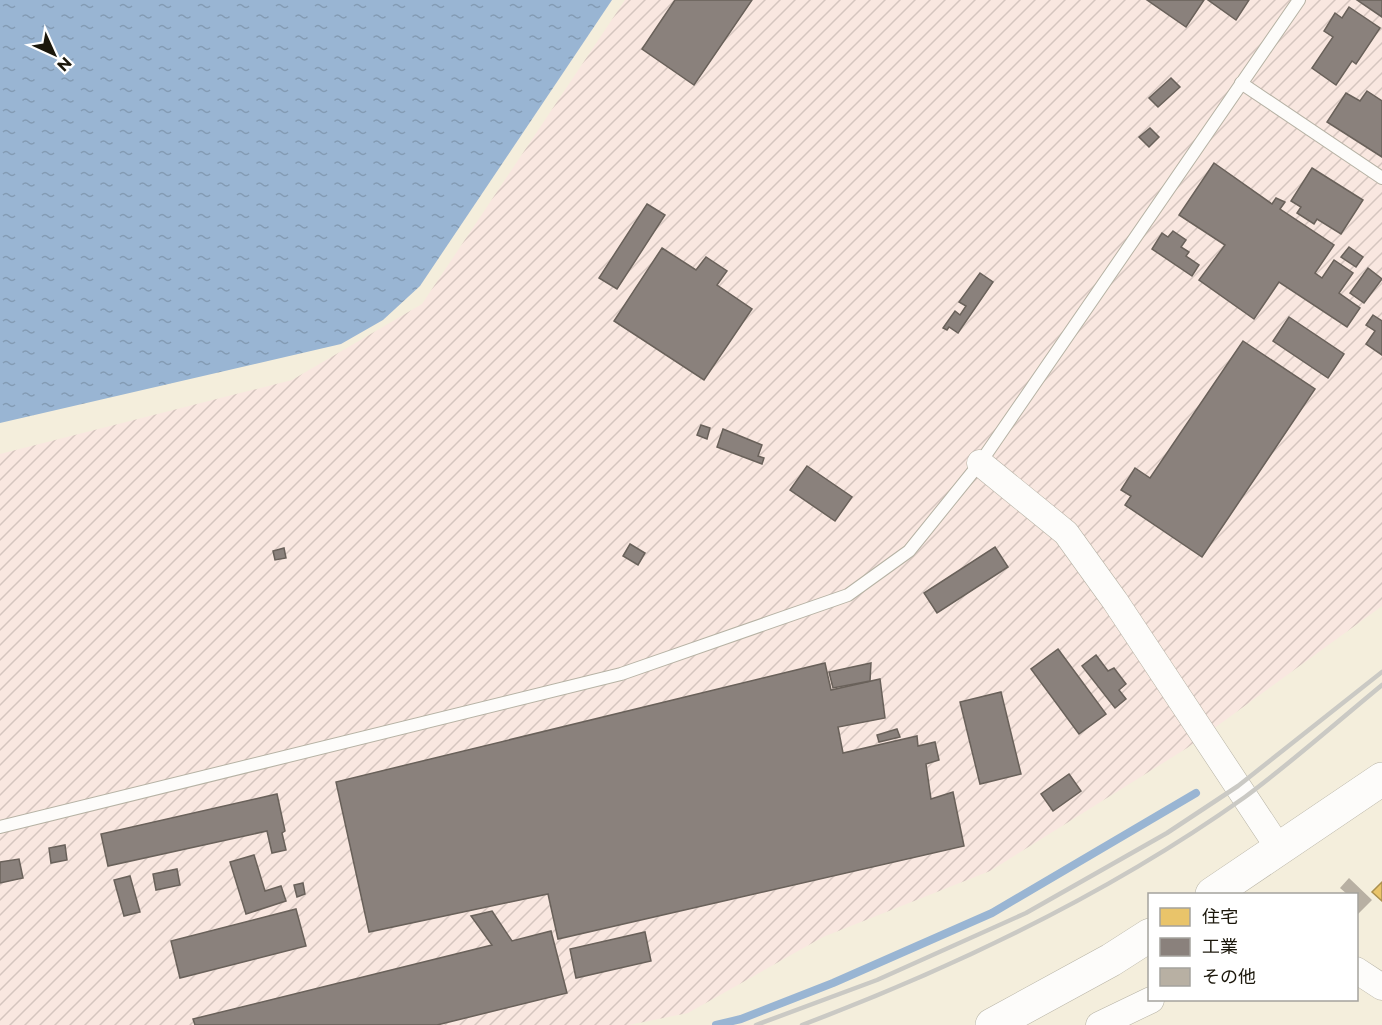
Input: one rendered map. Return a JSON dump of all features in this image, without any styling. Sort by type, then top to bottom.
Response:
[{"type":"highway","points":[[1214,893],[1382,779]]},
{"type":"highway","points":[[992,1025],[1111,960],[1148,936]]},
{"type":"street","points":[[980,463],[1066,533],[1115,601],[1280,850]]},
{"type":"street","points":[[1358,971],[1382,987]]},
{"type":"street","points":[[1099,1025],[1148,1000]]},
{"type":"lane","points":[[0,827],[621,674],[848,595],[909,551],[980,463],[1299,0]]},
{"type":"lane","points":[[1242,83],[1382,178]]},
{"type":"shaded area","points":[[625,0],[1382,0],[1382,606],[1187,748],[990,871],[823,937],[688,1013],[629,1025],[0,1025],[0,454],[292,380],[422,304]]},
{"type":"water","points":[[0,0],[612,0],[420,286],[383,320],[341,344],[0,423]]},
{"type":"building: 住宅","points":[[1382,882],[1382,901],[1372,892]]},
{"type":"building: 工業","points":[[675,0],[752,0],[694,85],[642,49]]},
{"type":"building: 工業","points":[[1147,0],[1204,0],[1186,27]]},
{"type":"building: 工業","points":[[1208,0],[1249,0],[1236,20]]},
{"type":"building: 工業","points":[[1357,0],[1382,0],[1382,17]]},
{"type":"building: 工業","points":[[1349,7],[1380,28],[1356,64],[1352,61],[1336,85],[1312,68],[1333,37],[1324,31],[1335,13],[1342,18]]},
{"type":"building: 工業","points":[[1171,78],[1180,87],[1158,107],[1149,98]]},
{"type":"building: 工業","points":[[1367,91],[1382,101],[1382,157],[1327,122],[1346,93],[1360,101]]},
{"type":"building: 工業","points":[[1150,128],[1159,137],[1149,147],[1139,137]]},
{"type":"building: 工業","points":[[1214,163],[1272,204],[1276,198],[1285,202],[1280,209],[1334,245],[1315,273],[1322,278],[1334,260],[1353,273],[1339,293],[1360,308],[1347,327],[1279,282],[1254,319],[1199,280],[1225,245],[1179,215]]},
{"type":"building: 工業","points":[[1312,168],[1363,200],[1341,234],[1317,219],[1314,224],[1297,213],[1301,207],[1291,201]]},
{"type":"building: 工業","points":[[647,204],[665,215],[617,289],[599,278]]},
{"type":"building: 工業","points":[[1173,231],[1186,240],[1181,247],[1189,252],[1186,256],[1199,265],[1192,276],[1152,249],[1162,233],[1168,237]]},
{"type":"building: 工業","points":[[1349,247],[1363,257],[1356,267],[1341,257]]},
{"type":"building: 工業","points":[[662,248],[696,270],[706,257],[727,271],[717,285],[752,309],[704,380],[614,321]]},
{"type":"building: 工業","points":[[1368,268],[1382,279],[1364,303],[1350,293]]},
{"type":"building: 工業","points":[[980,273],[993,282],[958,333],[949,327],[947,330],[943,328],[955,311],[960,315],[966,306],[959,302]]},
{"type":"building: 工業","points":[[1373,315],[1382,321],[1382,355],[1366,344],[1375,331],[1366,325]]},
{"type":"building: 工業","points":[[1289,317],[1344,354],[1328,378],[1273,341]]},
{"type":"building: 工業","points":[[1243,341],[1315,389],[1202,557],[1125,505],[1131,496],[1121,490],[1135,468],[1150,478]]},
{"type":"building: 工業","points":[[701,425],[710,428],[707,439],[697,435]]},
{"type":"building: 工業","points":[[723,429],[762,445],[758,456],[764,458],[762,464],[717,447]]},
{"type":"building: 工業","points":[[807,466],[852,497],[835,521],[790,490]]},
{"type":"building: 工業","points":[[630,544],[645,553],[638,565],[623,556]]},
{"type":"building: 工業","points":[[995,547],[1008,567],[937,613],[924,593]]},
{"type":"building: 工業","points":[[284,548],[286,558],[275,560],[273,551]]},
{"type":"building: 工業","points":[[1058,649],[1106,714],[1079,734],[1031,669]]},
{"type":"building: 工業","points":[[1096,655],[1108,671],[1114,668],[1126,684],[1119,690],[1126,699],[1115,708],[1082,666]]},
{"type":"building: 工業","points":[[825,663],[831,690],[880,679],[885,718],[838,727],[843,753],[917,736],[918,746],[935,742],[939,760],[926,764],[931,799],[953,792],[964,846],[558,939],[548,894],[369,932],[336,782]]},
{"type":"building: 工業","points":[[871,663],[870,681],[833,688],[829,672]]},
{"type":"building: 工業","points":[[1001,692],[1021,774],[980,784],[960,702]]},
{"type":"building: 工業","points":[[897,729],[900,737],[879,742],[877,735]]},
{"type":"building: 工業","points":[[1069,774],[1081,791],[1053,811],[1041,794]]},
{"type":"building: 工業","points":[[277,794],[285,831],[282,833],[286,850],[272,853],[267,831],[108,866],[101,834]]},
{"type":"building: 工業","points":[[65,845],[67,860],[51,863],[49,848]]},
{"type":"building: 工業","points":[[254,855],[265,891],[281,886],[286,901],[246,914],[230,862]]},
{"type":"building: 工業","points":[[19,859],[23,878],[0,883],[0,862]]},
{"type":"building: 工業","points":[[177,869],[180,885],[156,890],[153,874]]},
{"type":"building: 工業","points":[[130,876],[140,912],[124,916],[114,880]]},
{"type":"building: 工業","points":[[303,883],[305,894],[297,897],[294,885]]},
{"type":"building: 工業","points":[[296,909],[306,946],[180,978],[171,941]]},
{"type":"building: 工業","points":[[492,911],[512,941],[551,931],[567,993],[437,1025],[195,1025],[193,1019],[492,945],[471,916]]},
{"type":"building: 工業","points":[[645,932],[651,961],[576,978],[570,949]]},
{"type":"building: その他","points":[[1349,878],[1372,900],[1358,914],[1358,893],[1346,893],[1340,888]]},
{"type":"waterway","points":[[716,1025],[741,1019],[833,983],[992,913],[1196,793]]},
{"type":"railway","points":[[756,1025],[877,980],[1026,913],[1167,833],[1238,786],[1382,672]]},
{"type":"railway","points":[[802,1025],[975,953],[1086,896],[1140,865],[1245,797],[1382,685]]}]
